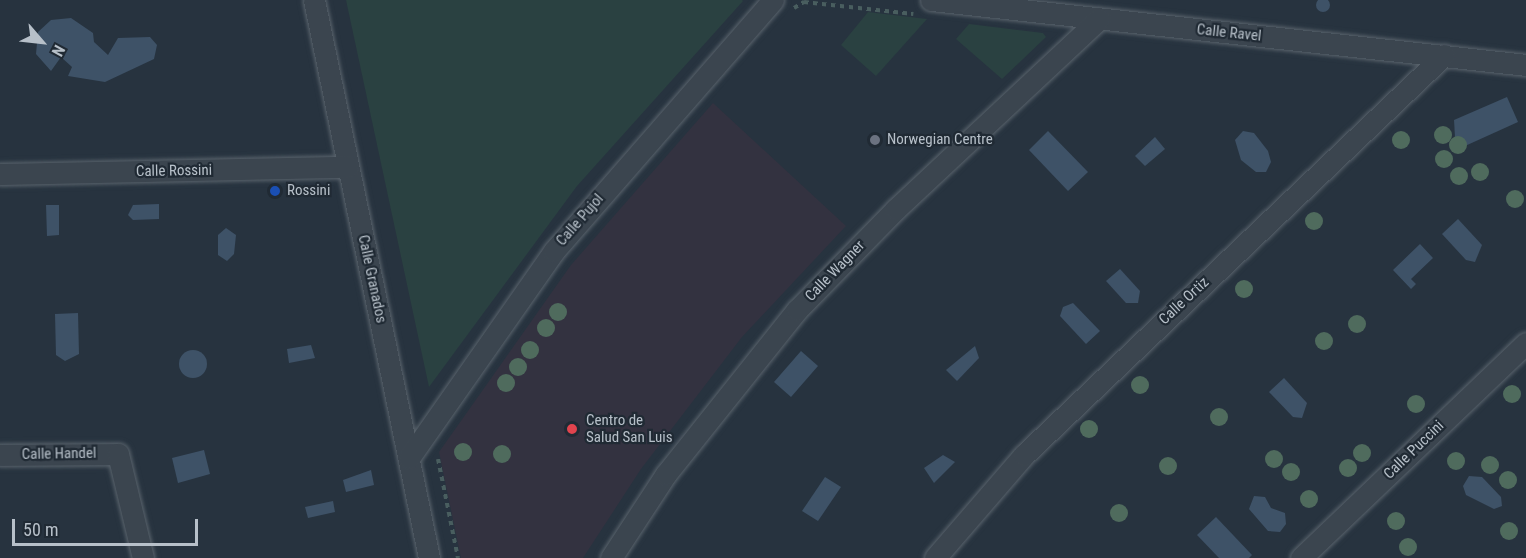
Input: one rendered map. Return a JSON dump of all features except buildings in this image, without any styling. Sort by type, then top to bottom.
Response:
[{"type":"street","name":"Calle Granados","points":[[314,0],[429,558]]},
{"type":"street","name":"Calle Pujol","points":[[409,458],[554,250],[773,0]]},
{"type":"street","name":"Calle Ravel","points":[[928,8],[1099,19],[1526,65]]},
{"type":"street","name":"Calle Wagner","points":[[611,558],[666,474],[797,310],[896,209],[1099,19]]},
{"type":"street","name":"Calle Ortiz","points":[[935,558],[1074,406],[1444,55]]},
{"type":"street","name":"Calle Rossini","points":[[0,174],[348,167]]},
{"type":"street","name":"Calle Puccini","points":[[1301,558],[1526,343]]},
{"type":"street","name":"Calle Handel","points":[[0,455],[118,454],[143,558]]},
{"type":"path","points":[[785,18],[804,2],[928,8]]},
{"type":"path","points":[[438,450],[458,558]]},
{"type":"shaded area","points":[[1323,-2],[1328,0],[1330,5],[1328,10],[1323,12],[1318,10],[1316,5],[1318,0]]},
{"type":"shaded area","points":[[71,18],[93,33],[94,42],[108,55],[118,38],[150,37],[157,45],[154,59],[105,82],[68,76],[72,67],[61,57],[51,71],[36,54],[38,32],[51,20]]},
{"type":"shaded area","points":[[1507,97],[1518,122],[1465,146],[1455,137],[1454,120]]},
{"type":"shaded area","points":[[713,103],[846,226],[742,337],[641,469],[583,558],[461,558],[439,452],[571,265]]},
{"type":"shaded area","points":[[1048,131],[1088,172],[1068,191],[1029,150]]},
{"type":"shaded area","points":[[1243,131],[1254,133],[1268,151],[1271,162],[1266,172],[1256,172],[1241,160],[1235,140]]},
{"type":"shaded area","points":[[1155,137],[1165,149],[1145,166],[1135,156]]},
{"type":"shaded area","points":[[159,204],[159,219],[133,220],[128,215],[133,205]]},
{"type":"shaded area","points":[[46,205],[59,205],[59,235],[47,236]]},
{"type":"shaded area","points":[[1458,219],[1482,245],[1475,262],[1466,260],[1442,234]]},
{"type":"shaded area","points":[[226,228],[236,235],[234,254],[227,261],[218,255],[218,235]]},
{"type":"shaded area","points":[[1420,244],[1433,258],[1411,279],[1416,284],[1411,289],[1393,270]]},
{"type":"shaded area","points":[[1120,269],[1140,291],[1138,303],[1126,303],[1106,281]]},
{"type":"shaded area","points":[[1073,303],[1100,331],[1086,344],[1060,316],[1063,307]]},
{"type":"shaded area","points":[[78,313],[79,354],[65,361],[56,355],[55,314]]},
{"type":"shaded area","points":[[311,345],[315,358],[289,363],[287,349]]},
{"type":"shaded area","points":[[975,346],[979,358],[957,381],[946,370]]},
{"type":"shaded area","points":[[193,350],[203,354],[207,364],[203,374],[193,378],[183,374],[179,364],[183,354]]},
{"type":"shaded area","points":[[801,351],[818,366],[791,397],[774,382]]},
{"type":"shaded area","points":[[1284,378],[1307,403],[1302,418],[1293,417],[1269,392]]},
{"type":"shaded area","points":[[204,450],[210,474],[178,483],[172,458]]},
{"type":"shaded area","points":[[943,455],[955,462],[934,483],[924,468]]},
{"type":"shaded area","points":[[371,470],[374,485],[346,492],[343,480]]},
{"type":"shaded area","points":[[1469,476],[1482,477],[1501,497],[1502,506],[1494,509],[1466,495],[1463,486]]},
{"type":"shaded area","points":[[825,477],[841,487],[818,521],[802,511]]},
{"type":"shaded area","points":[[1254,496],[1265,497],[1271,508],[1285,513],[1286,524],[1280,532],[1268,531],[1249,509]]},
{"type":"shaded area","points":[[333,501],[335,512],[308,518],[305,507]]},
{"type":"shaded area","points":[[1216,517],[1252,555],[1249,558],[1219,558],[1197,535]]},
{"type":"green space","points":[[346,0],[743,1],[577,186],[429,387]]},
{"type":"green space","points":[[868,12],[927,19],[876,76],[841,45]]},
{"type":"green space","points":[[969,24],[1043,33],[1046,37],[1002,79],[956,39]]},
{"type":"place","name":"Norwegian Centre","points":[[875,140]]},
{"type":"place","name":"Rossini","points":[[275,191]]},
{"type":"place","name":"Centro de Salud San Luis","points":[[572,429]]}]
